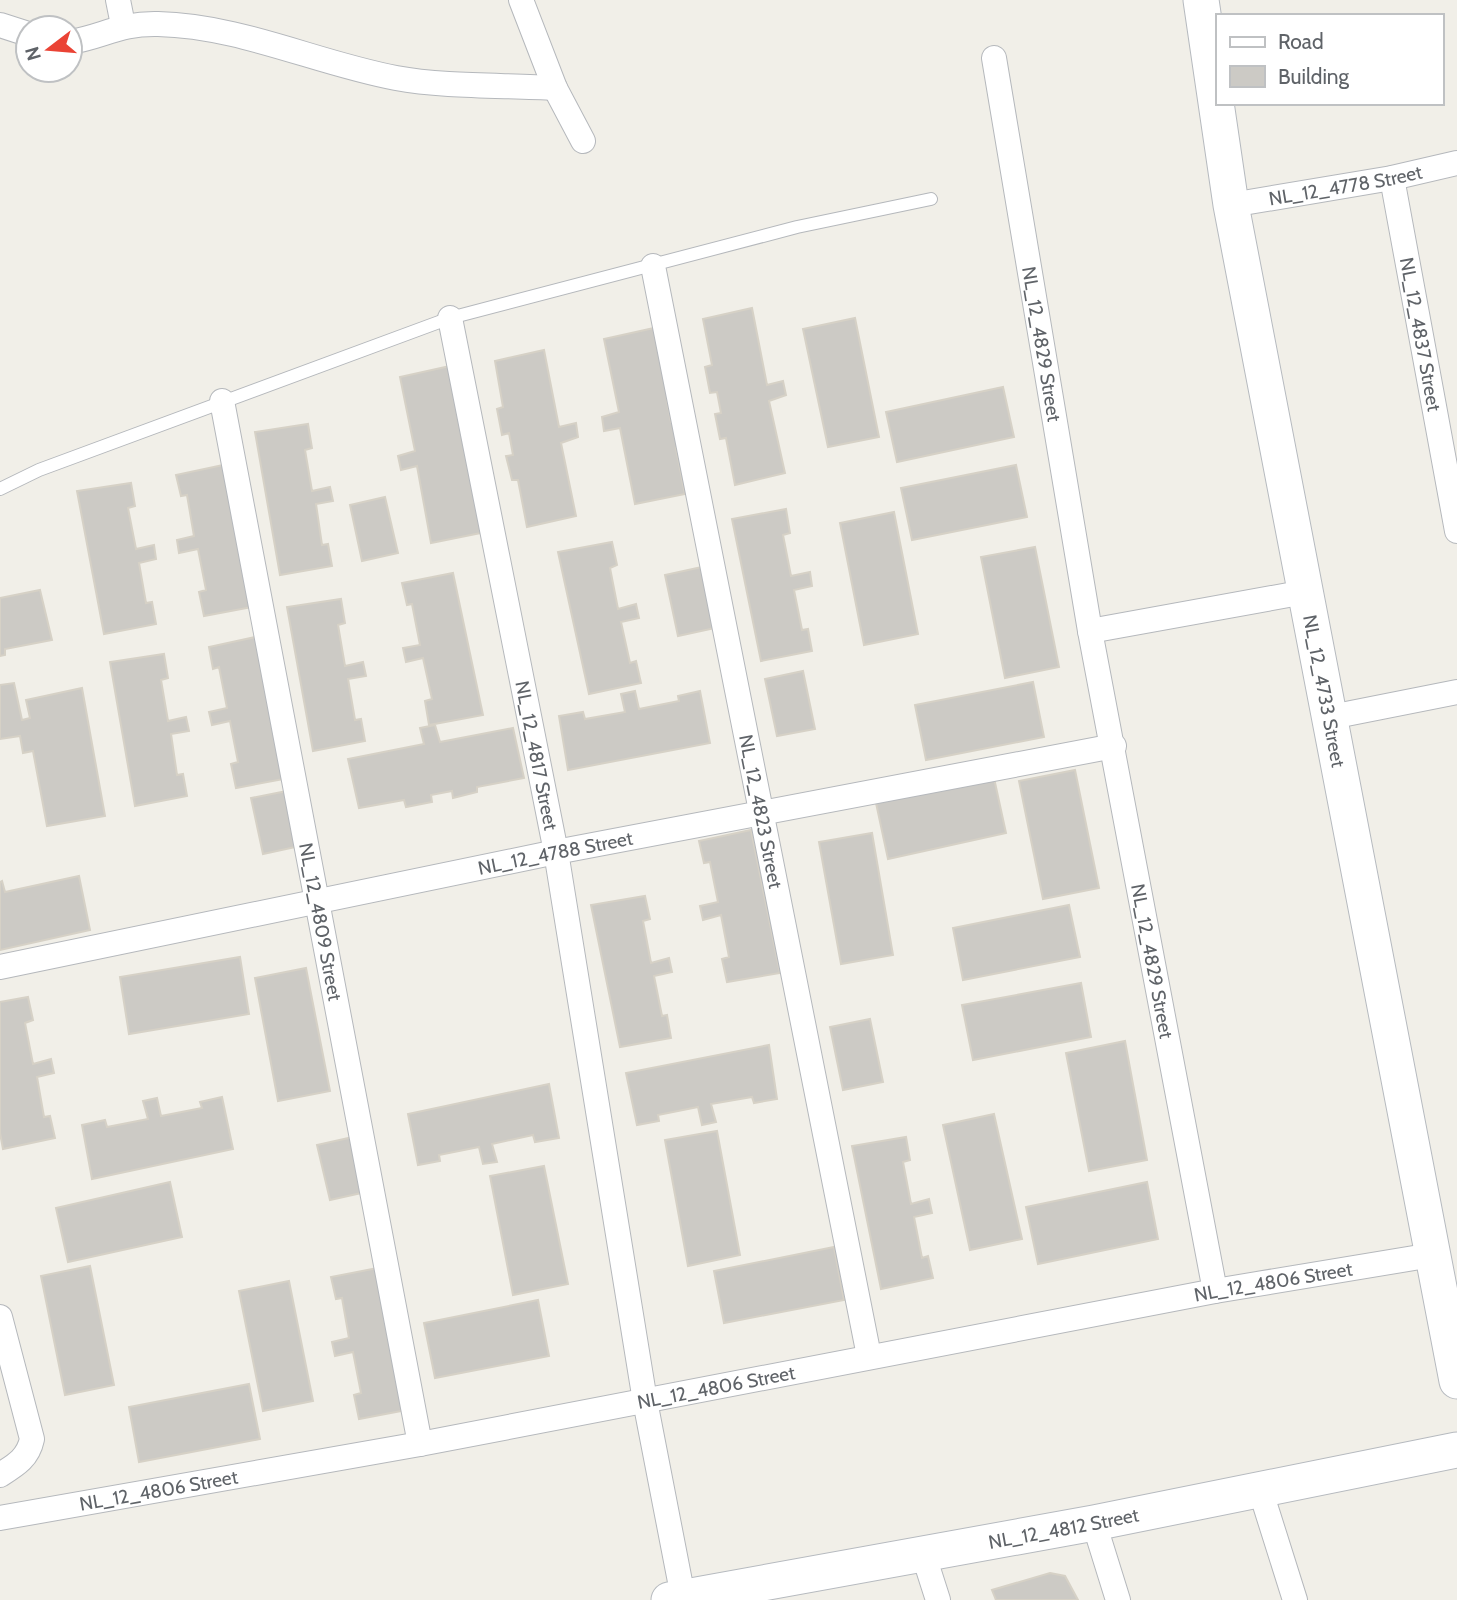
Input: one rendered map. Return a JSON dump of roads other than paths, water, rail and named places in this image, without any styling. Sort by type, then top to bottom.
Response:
[{"type":"street","points":[[118,0],[123,25]]},
{"type":"street","points":[[521,0],[555,88],[583,141]]},
{"type":"street","name":"NL_12_4733 Street","points":[[1200,0],[1231,205],[1432,1255],[1450,1310],[1457,1381]]},
{"type":"street","points":[[84,37],[123,25],[159,24],[211,30],[273,43],[398,78],[555,88]]},
{"type":"street","name":"NL_12_4829 Street","points":[[994,58],[1090,631],[1114,746],[1215,1291]]},
{"type":"street","name":"NL_12_4778 Street","points":[[1231,205],[1392,178],[1457,163]]},
{"type":"street","name":"NL_12_4837 Street","points":[[1392,178],[1457,531]]},
{"type":"street","name":"NL_12_4823 Street","points":[[653,266],[869,1356]]},
{"type":"street","name":"NL_12_4817 Street","points":[[450,318],[556,852],[676,1599]]},
{"type":"street","name":"NL_12_4809 Street","points":[[222,401],[420,1444]]},
{"type":"street","points":[[1090,631],[1305,592]]},
{"type":"street","points":[[1331,717],[1457,692]]},
{"type":"street","name":"NL_12_4788 Street","points":[[0,967],[556,852],[1114,746]]},
{"type":"street","name":"NL_12_4806 Street","points":[[1,1513],[420,1444],[1215,1291],[1432,1255]]},
{"type":"street","points":[[0,1317],[32,1439],[29,1451],[19,1463],[0,1475]]},
{"type":"street","name":"NL_12_4812 Street","points":[[676,1599],[753,1594],[923,1553],[1094,1523],[1457,1450]]},
{"type":"street","points":[[1260,1489],[1295,1600]]},
{"type":"street","points":[[1094,1523],[1118,1600]]},
{"type":"street","points":[[923,1553],[938,1600]]},
{"type":"lane","points":[[0,489],[39,470],[450,318],[797,227],[931,199]]}]
